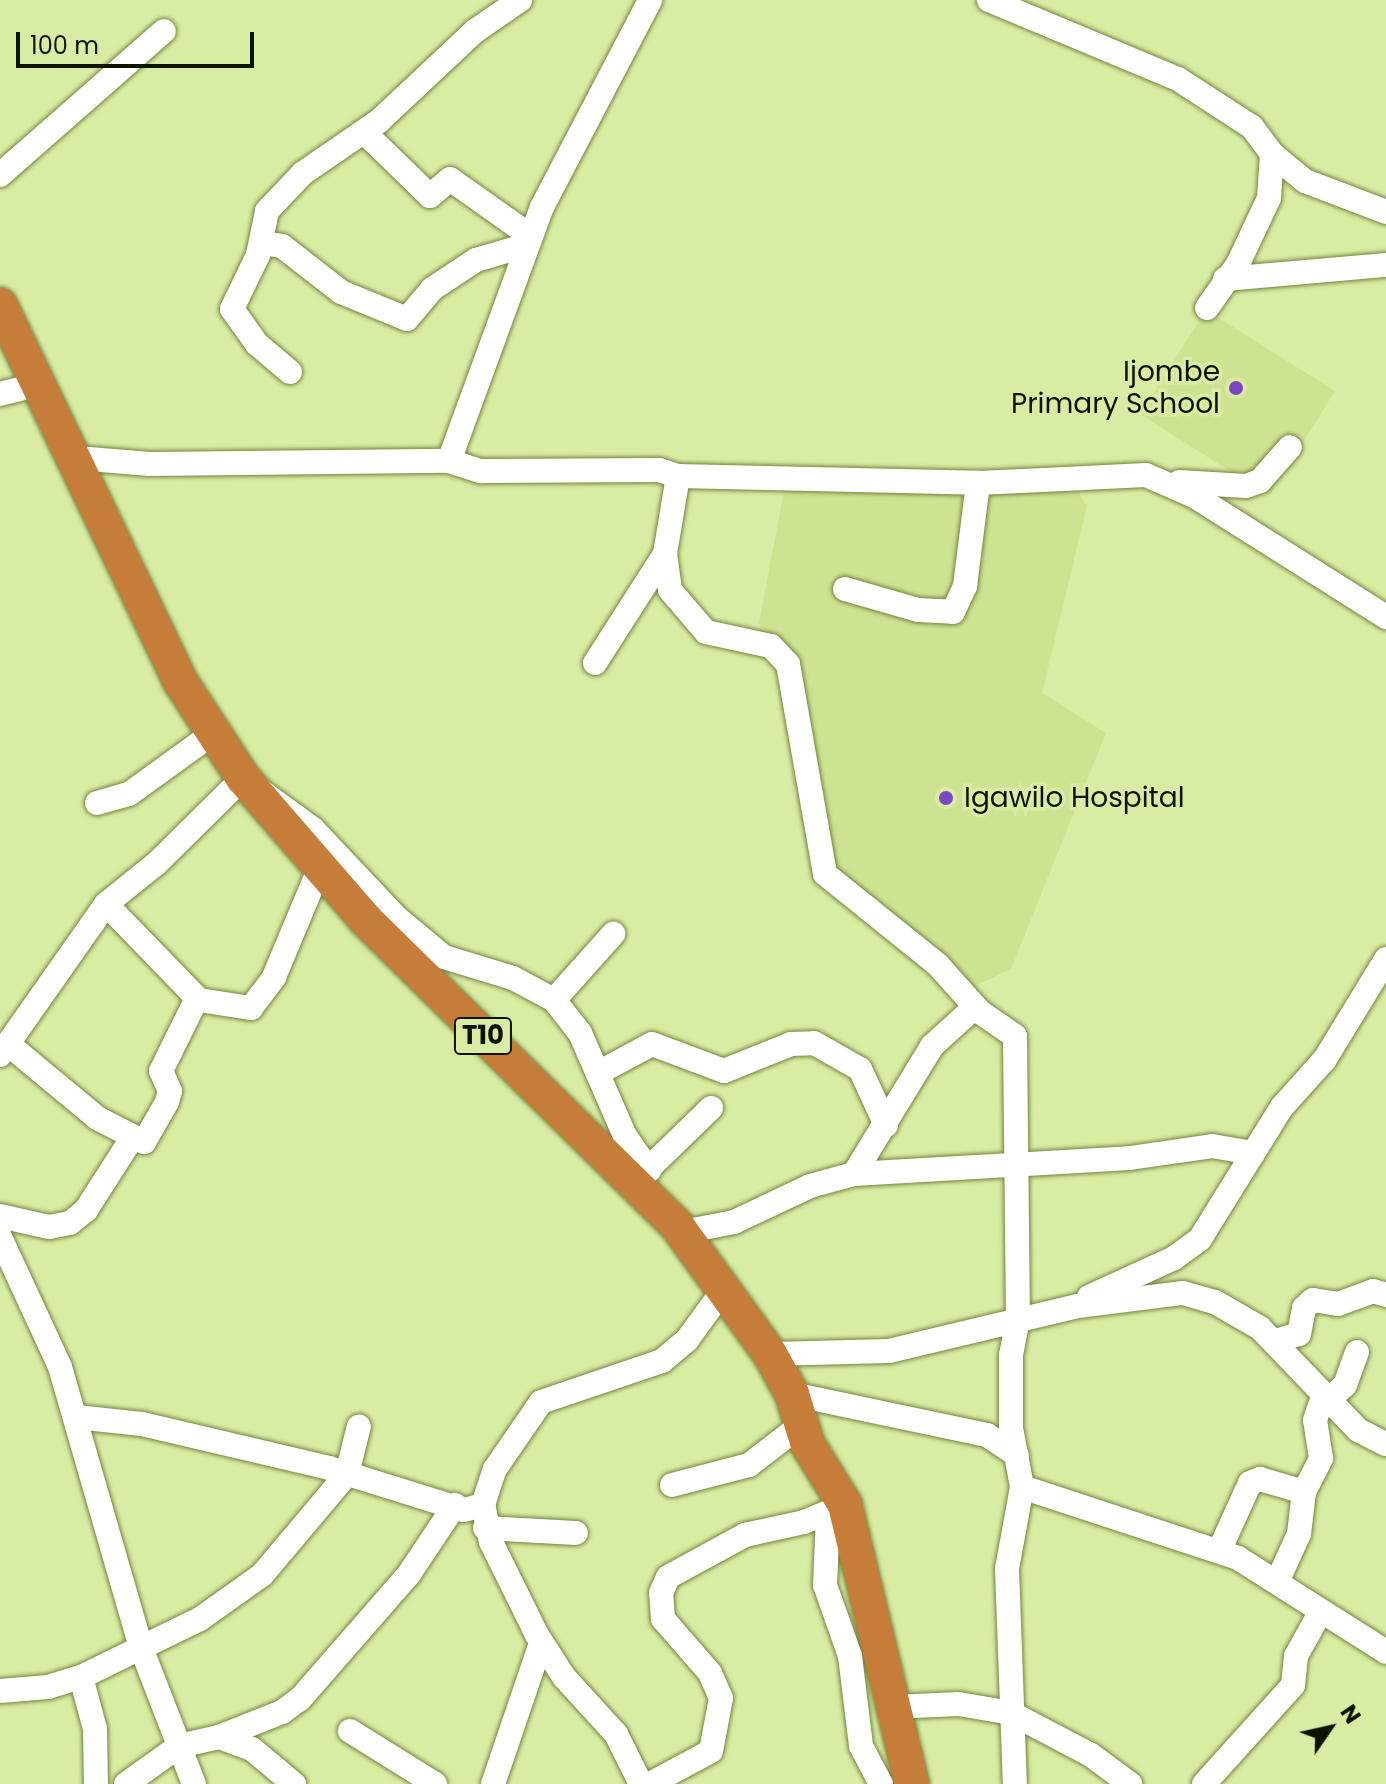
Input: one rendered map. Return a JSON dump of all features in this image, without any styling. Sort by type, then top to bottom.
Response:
[{"type":"highway","name":"T10","points":[[0,305],[35,385],[77,458],[113,547],[212,734],[243,778],[320,867],[640,1178],[770,1354],[837,1510],[912,1784]]},
{"type":"street","points":[[290,372],[257,344],[232,309],[261,243],[264,217],[275,200],[320,159],[364,132],[475,31],[520,0]]},
{"type":"street","points":[[449,461],[530,237],[650,0]]},
{"type":"street","points":[[989,0],[1178,79],[1252,127],[1272,154],[1305,181],[1386,212]]},
{"type":"street","points":[[0,175],[164,31]]},
{"type":"street","points":[[364,132],[430,196],[450,179],[530,237]]},
{"type":"street","points":[[1207,308],[1238,264],[1269,198],[1272,154]]},
{"type":"street","points":[[261,243],[282,246],[341,292],[403,319],[414,315],[432,289],[476,260],[530,237]]},
{"type":"street","points":[[1225,279],[1386,265]]},
{"type":"street","points":[[0,394],[35,385]]},
{"type":"street","points":[[77,458],[150,464],[449,461],[480,471],[659,470],[678,476],[978,483],[1130,475],[1246,486],[1260,481],[1290,447]]},
{"type":"street","points":[[678,476],[665,554],[670,590],[699,627],[771,646],[788,664],[814,834],[825,874],[938,965],[975,1007],[1015,1036],[1019,1163],[1018,1319],[1011,1367],[1011,1445],[1017,1455],[1022,1487],[1007,1569],[1015,1784]]},
{"type":"street","points":[[1165,480],[1386,617]]},
{"type":"street","points":[[845,589],[918,610],[953,612],[965,586],[978,483]]},
{"type":"street","points":[[595,663],[665,554]]},
{"type":"street","points":[[97,803],[129,794],[212,734]]},
{"type":"street","points":[[197,998],[161,1071],[170,1092],[159,1120],[146,1141],[132,1138],[97,1118],[4,1050],[106,904],[156,864],[243,778],[313,829],[432,948],[452,961],[513,978],[554,1000],[580,1033],[640,1178],[711,1108]]},
{"type":"street","points":[[106,904],[197,998],[237,1009],[258,1005],[320,867]]},
{"type":"street","points":[[554,1000],[613,934]]},
{"type":"street","points":[[1078,1306],[1102,1290],[1174,1258],[1200,1239],[1282,1107],[1325,1059],[1386,959]]},
{"type":"street","points":[[854,1174],[932,1046],[975,1007]]},
{"type":"street","points":[[598,1073],[644,1045],[667,1048],[724,1071],[791,1044],[814,1043],[860,1069],[886,1125]]},
{"type":"street","points":[[0,1216],[49,1227],[70,1223],[86,1210],[132,1138]]},
{"type":"street","points":[[678,1227],[693,1230],[734,1222],[810,1186],[854,1174],[1130,1158],[1212,1146],[1253,1153]]},
{"type":"street","points":[[0,1237],[60,1367],[140,1645],[194,1784]]},
{"type":"street","points":[[641,1784],[616,1734],[541,1643],[484,1516],[495,1469],[541,1402],[565,1390],[662,1361],[687,1340],[724,1289]]},
{"type":"street","points":[[1276,1341],[1299,1334],[1304,1308],[1313,1300],[1338,1304],[1373,1291],[1386,1295]]},
{"type":"street","points":[[770,1354],[889,1351],[1078,1306],[1183,1293],[1215,1302],[1276,1341],[1358,1430],[1386,1444]]},
{"type":"street","points":[[1278,1580],[1299,1534],[1304,1492],[1321,1458],[1315,1420],[1327,1397],[1345,1385],[1357,1352]]},
{"type":"street","points":[[672,1485],[749,1465],[796,1410],[987,1435],[1017,1455]]},
{"type":"street","points":[[76,1417],[142,1424],[347,1474],[484,1516],[576,1533]]},
{"type":"street","points":[[0,1691],[48,1687],[81,1677],[140,1645],[200,1619],[262,1575],[347,1474],[359,1426]]},
{"type":"street","points":[[1220,1549],[1250,1483],[1260,1479],[1304,1492]]},
{"type":"street","points":[[1022,1487],[1220,1549],[1278,1580],[1386,1652]]},
{"type":"street","points":[[126,1784],[179,1746],[219,1737],[282,1712],[300,1699],[409,1574],[455,1505]]},
{"type":"street","points":[[650,1784],[711,1751],[721,1698],[710,1673],[663,1619],[664,1583],[675,1570],[745,1535],[837,1510],[825,1585],[850,1656],[861,1746],[881,1784]]},
{"type":"street","points":[[1204,1784],[1293,1685],[1296,1656],[1321,1611]]},
{"type":"street","points":[[1351,1629],[1368,1638],[1386,1638]]},
{"type":"street","points":[[493,1784],[541,1643]]},
{"type":"street","points":[[81,1677],[95,1729],[96,1784]]},
{"type":"street","points":[[892,1707],[959,1704],[1011,1713],[1091,1755],[1130,1784]]},
{"type":"street","points":[[350,1731],[435,1784]]},
{"type":"street","points":[[219,1737],[252,1749],[294,1784]]},
{"type":"shaded area","points":[[1206,310],[1335,391],[1269,496],[1140,414]]},
{"type":"shaded area","name":"Igawilo Hospital","points":[[1075,486],[1087,506],[1042,693],[1106,733],[1011,969],[975,986],[822,863],[792,665],[759,623],[784,491]]},
{"type":"place","name":"Ijombe Primary School","points":[[1236,388]]},
{"type":"place","name":"Igawilo Hospital","points":[[946,798]]}]
